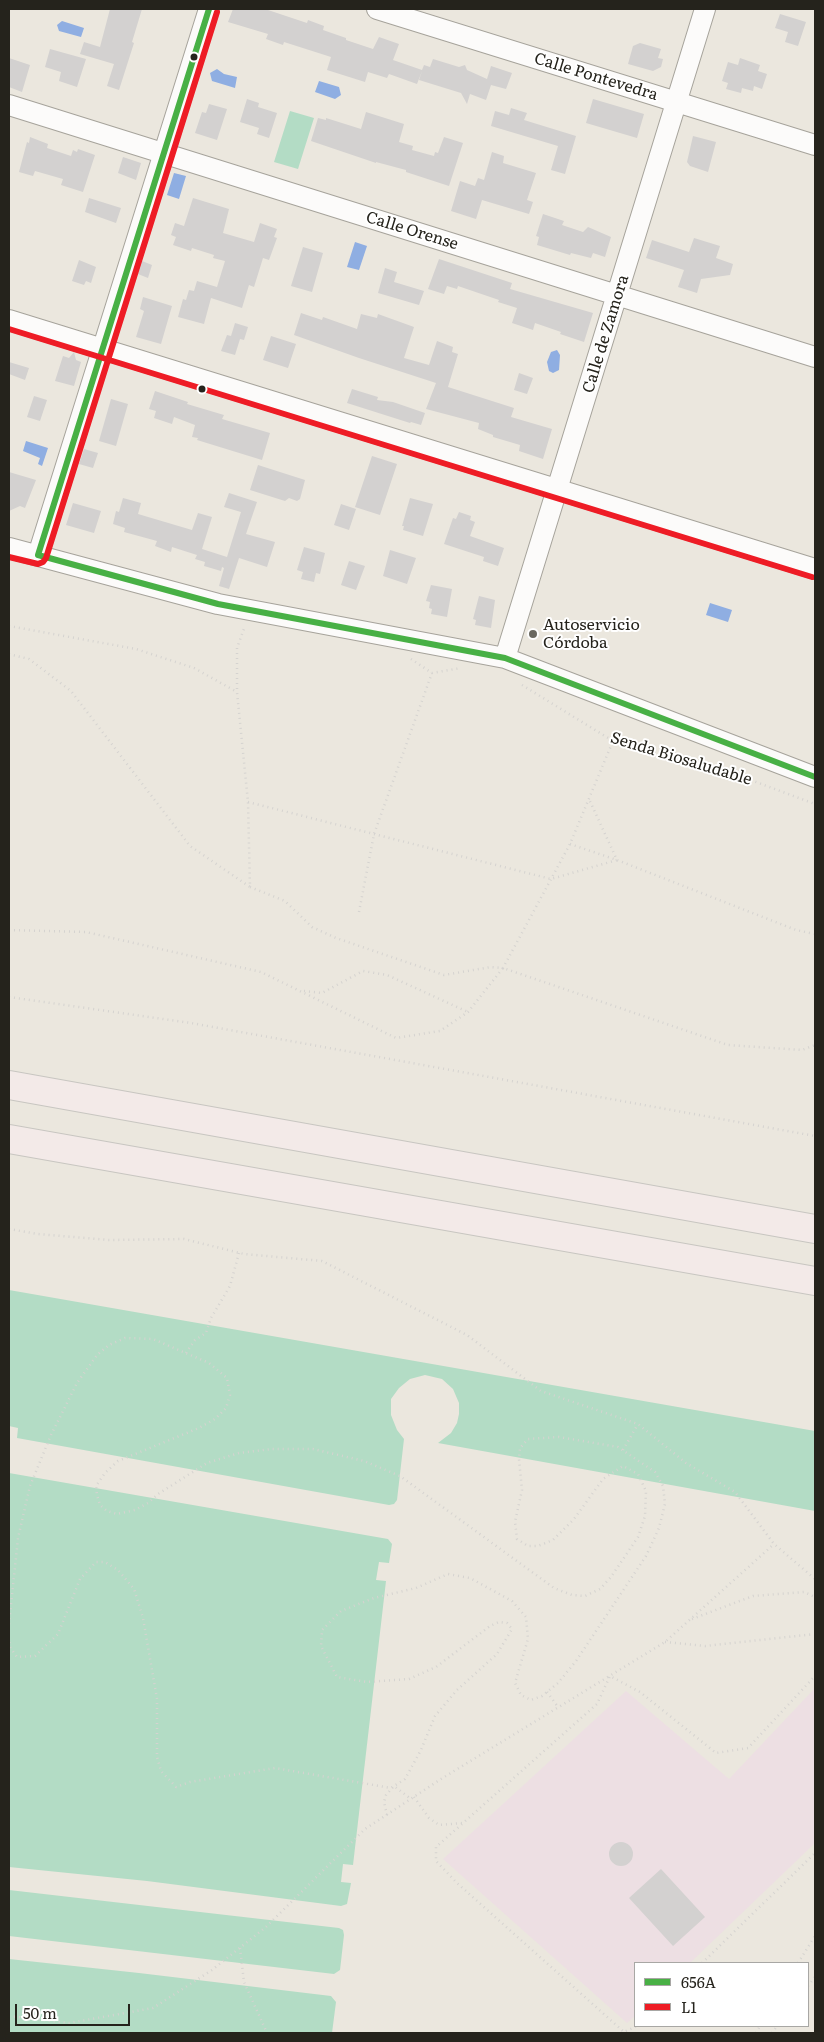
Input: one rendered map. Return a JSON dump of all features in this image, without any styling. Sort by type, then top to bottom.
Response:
[{"type":"highway","points":[[9,1085],[815,1229]]},
{"type":"highway","points":[[9,1139],[815,1281]]},
{"type":"street","points":[[38,555],[209,9]]},
{"type":"street","name":"Calle Pontevedra","points":[[377,9],[815,145]]},
{"type":"street","name":"Calle de Zamora","points":[[505,658],[705,9]]},
{"type":"street","name":"Calle Orense","points":[[9,105],[815,357]]},
{"type":"street","points":[[9,320],[815,570]]},
{"type":"street","points":[[9,548],[218,604],[505,658],[815,777]]},
{"type":"path","points":[[245,625],[237,648],[237,692],[248,802],[250,887]]},
{"type":"path","points":[[9,626],[136,649],[194,668],[237,692]]},
{"type":"path","points":[[9,654],[29,659],[71,691],[190,846],[250,887],[284,901],[312,927],[336,938],[444,976],[491,967],[503,968],[728,1045],[802,1050],[815,1045]]},
{"type":"path","points":[[405,655],[432,673],[465,667]]},
{"type":"path","points":[[359,912],[374,834],[432,673]]},
{"type":"path","name":"Senda Biosaludable","points":[[516,682],[613,741],[740,776],[815,804]]},
{"type":"path","points":[[9,930],[86,932],[261,972],[396,1038],[440,1031],[468,1012],[503,968],[570,844],[613,741]]},
{"type":"path","points":[[589,798],[617,860]]},
{"type":"path","points":[[248,802],[551,879],[617,860]]},
{"type":"path","points":[[570,844],[617,860],[796,930],[815,934]]},
{"type":"path","points":[[300,991],[322,993],[363,971],[387,975],[419,992],[468,1012]]},
{"type":"path","points":[[9,997],[191,1023],[815,1136]]},
{"type":"path","points":[[9,1229],[38,1234],[109,1240],[184,1239],[239,1253],[322,1262],[467,1335],[540,1391],[638,1424],[686,1463],[735,1492],[774,1544],[815,1579]]},
{"type":"path","points":[[185,1353],[196,1340],[206,1333],[211,1318],[230,1286],[239,1253]]},
{"type":"path","points":[[9,1624],[18,1538],[30,1486],[51,1435],[77,1383],[97,1355],[109,1345],[125,1338],[153,1339],[209,1363],[227,1378],[230,1395],[226,1408],[215,1419],[199,1428],[118,1461],[105,1473],[96,1486],[100,1505],[107,1511],[117,1514],[135,1510],[148,1503],[179,1480],[207,1463],[239,1453],[272,1449],[314,1449],[364,1462],[400,1476],[554,1588],[572,1595],[586,1596],[600,1590],[638,1537],[645,1516],[646,1491],[638,1474],[623,1466],[603,1479],[574,1519],[553,1540],[538,1546],[528,1546],[517,1539],[515,1522],[522,1490],[519,1459],[520,1448],[528,1439],[559,1436],[618,1446],[655,1472],[663,1486],[664,1504],[659,1528],[646,1556],[604,1621],[558,1683],[547,1692],[531,1700],[521,1695],[515,1683],[528,1639],[526,1617],[512,1601],[470,1578],[448,1574],[416,1588],[374,1598],[341,1612],[322,1630],[321,1646],[337,1677],[367,1682],[409,1679],[436,1667],[499,1622],[507,1623],[512,1629],[497,1654],[457,1690],[435,1716],[421,1750],[405,1779],[386,1794],[384,1802],[387,1815]]},
{"type":"path","points":[[623,1450],[638,1424]]},
{"type":"path","points":[[9,2016],[69,2023],[153,2008],[212,1970],[266,1927],[366,1829],[412,1798],[665,1642],[774,1544]]},
{"type":"path","points":[[9,1639],[10,1647],[16,1657],[36,1656],[58,1634],[80,1579],[96,1562],[105,1562],[118,1570],[134,1588],[143,1618],[156,1699],[157,1757],[161,1771],[176,1787],[208,1779],[274,1768],[371,1786],[391,1788],[394,1786]]},
{"type":"path","points":[[689,1620],[752,1596],[804,1592],[815,1596]]},
{"type":"path","points":[[665,1642],[705,1646],[815,1634]]},
{"type":"path","points":[[610,1676],[640,1692],[716,1753],[748,1748],[815,1676]]},
{"type":"path","points":[[610,1676],[597,1704],[436,1847],[436,1861],[457,1883],[625,2032]]},
{"type":"path","points":[[547,1692],[558,1707]]},
{"type":"path","points":[[394,1786],[412,1798],[429,1818],[439,1825],[463,1823]]},
{"type":"path","points":[[703,1962],[815,1853]]},
{"type":"path","points":[[799,1962],[815,1936]]},
{"type":"path","points":[[240,1948],[244,1982],[267,2033]]},
{"type":"shaded area","points":[[815,1688],[815,1843],[691,1962],[634,1962],[634,2017],[627,2023],[443,1859],[626,1691],[729,1779]]},
{"type":"green space","points":[[290,111],[314,118],[298,169],[274,162]]},
{"type":"green space","points":[[9,1290],[815,1431],[815,1511],[438,1443],[451,1433],[457,1423],[459,1403],[453,1389],[442,1379],[425,1375],[410,1379],[399,1388],[391,1399],[391,1415],[397,1430],[404,1439],[397,1500],[394,1504],[389,1505],[17,1438],[18,1428],[9,1426]]},
{"type":"green space","points":[[9,1473],[388,1539],[392,1544],[389,1563],[379,1562],[376,1580],[386,1581],[353,1865],[343,1864],[341,1882],[351,1883],[347,1904],[341,1906],[147,1881],[9,1867]]},
{"type":"green space","points":[[9,1890],[339,1928],[343,1930],[344,1935],[340,1970],[334,1974],[9,1936]]},
{"type":"green space","points":[[9,1959],[331,1996],[336,2002],[332,2033],[9,2033]]},
{"type":"water","points":[[62,21],[84,28],[81,37],[59,31],[57,25]]},
{"type":"water","points":[[217,69],[224,74],[237,77],[235,88],[212,81],[210,73]]},
{"type":"water","points":[[319,81],[339,87],[341,95],[335,99],[315,92]]},
{"type":"water","points":[[174,173],[186,176],[179,199],[167,195]]},
{"type":"water","points":[[355,242],[367,246],[359,270],[347,267]]},
{"type":"water","points":[[557,350],[560,355],[559,370],[553,373],[549,371],[547,362],[551,352]]},
{"type":"water","points":[[26,441],[48,448],[42,466],[38,464],[40,458],[23,451]]},
{"type":"water","points":[[710,603],[732,610],[728,622],[706,615]]},
{"type":"building","points":[[110,9],[142,9],[132,42],[134,43],[119,90],[107,86],[114,64],[80,54],[84,42],[100,47]]},
{"type":"building","points":[[233,9],[265,9],[307,23],[308,20],[324,26],[323,30],[373,49],[379,37],[399,44],[393,60],[422,70],[424,65],[430,67],[433,59],[459,67],[465,65],[467,70],[487,79],[491,66],[512,73],[506,89],[491,85],[486,100],[470,94],[467,104],[461,93],[419,80],[422,71],[417,84],[389,74],[387,78],[368,72],[365,82],[327,70],[331,57],[284,42],[283,45],[266,39],[268,34],[228,22]]},
{"type":"building","points":[[780,14],[806,22],[798,46],[785,42],[788,32],[775,28]]},
{"type":"building","points":[[640,43],[661,49],[658,58],[663,59],[661,67],[653,71],[628,64],[633,46]]},
{"type":"building","points":[[50,49],[86,59],[77,87],[59,81],[61,72],[45,67]]},
{"type":"building","points":[[9,58],[30,65],[22,92],[9,87]]},
{"type":"building","points":[[740,58],[760,65],[758,71],[767,74],[762,89],[754,86],[753,91],[742,88],[741,93],[726,89],[728,83],[722,81],[728,62],[738,65]]},
{"type":"building","points":[[247,99],[259,103],[258,107],[277,113],[269,138],[257,134],[259,128],[240,122]]},
{"type":"building","points":[[593,99],[644,114],[637,138],[586,123]]},
{"type":"building","points":[[209,104],[227,109],[217,140],[195,133],[202,112],[206,113]]},
{"type":"building","points":[[511,108],[527,113],[524,120],[576,136],[565,174],[551,170],[558,146],[491,126],[495,111],[509,115]]},
{"type":"building","points":[[366,112],[404,124],[399,142],[413,146],[412,150],[434,156],[435,152],[438,153],[444,137],[463,143],[449,186],[406,172],[406,170],[376,163],[311,141],[318,118],[326,120],[326,118],[361,129]]},
{"type":"building","points":[[693,136],[716,142],[708,172],[690,166],[687,162]]},
{"type":"building","points":[[30,137],[48,144],[47,148],[71,156],[73,150],[77,152],[78,149],[95,155],[83,192],[61,185],[63,179],[35,171],[33,176],[19,172]]},
{"type":"building","points":[[492,152],[504,156],[503,163],[536,173],[527,200],[533,202],[529,214],[482,200],[476,219],[451,211],[460,181],[475,186],[478,178],[484,180]]},
{"type":"building","points":[[123,157],[141,163],[136,180],[118,173]]},
{"type":"building","points":[[89,198],[121,208],[116,223],[85,212]]},
{"type":"building","points":[[193,198],[229,209],[223,233],[254,242],[260,223],[277,229],[274,237],[277,238],[269,260],[263,258],[254,287],[249,285],[242,308],[211,298],[204,324],[178,317],[183,299],[186,300],[189,290],[194,291],[197,281],[217,287],[225,261],[213,258],[214,255],[192,248],[191,251],[173,245],[176,237],[171,235],[175,223],[184,226]]},
{"type":"building","points":[[543,214],[564,221],[562,225],[583,232],[588,227],[611,237],[605,257],[593,253],[591,258],[571,253],[570,255],[537,245],[539,237],[536,236]]},
{"type":"building","points":[[694,238],[720,246],[716,258],[733,264],[730,275],[701,279],[697,293],[678,287],[684,270],[646,258],[652,240],[689,252]]},
{"type":"building","points":[[303,247],[323,253],[312,292],[291,286]]},
{"type":"building","points":[[439,259],[512,283],[510,289],[593,313],[584,342],[535,323],[533,330],[512,323],[517,308],[458,286],[457,289],[447,286],[444,294],[428,289]]},
{"type":"building","points":[[79,260],[96,267],[91,283],[86,281],[84,285],[72,281]]},
{"type":"building","points":[[142,261],[152,265],[148,278],[138,274]]},
{"type":"building","points":[[385,268],[397,272],[394,282],[424,291],[419,305],[378,293]]},
{"type":"building","points":[[143,297],[172,306],[161,344],[136,337],[144,311],[140,309]]},
{"type":"building","points":[[301,313],[322,320],[323,317],[357,329],[361,314],[377,318],[378,314],[414,327],[404,358],[429,365],[437,341],[453,347],[452,352],[458,354],[448,387],[514,408],[511,417],[552,429],[543,459],[519,451],[520,445],[493,437],[493,435],[478,429],[479,423],[426,409],[436,383],[294,335]]},
{"type":"building","points":[[235,323],[248,327],[244,340],[240,339],[235,355],[221,351],[227,335],[231,336]]},
{"type":"building","points":[[271,336],[296,344],[288,368],[263,360]]},
{"type":"building","points":[[74,352],[76,360],[81,362],[74,386],[55,381],[63,356],[69,358]]},
{"type":"building","points":[[9,362],[29,368],[25,380],[9,374]]},
{"type":"building","points":[[519,373],[533,378],[527,394],[514,390]]},
{"type":"building","points":[[352,389],[378,397],[377,400],[393,402],[425,413],[421,425],[347,403]]},
{"type":"building","points":[[155,391],[188,402],[187,404],[224,415],[222,419],[270,433],[262,460],[197,440],[198,438],[192,437],[195,425],[174,417],[172,424],[154,418],[156,411],[149,409]]},
{"type":"building","points":[[34,396],[47,400],[40,421],[27,417]]},
{"type":"building","points":[[111,399],[128,404],[116,446],[99,441]]},
{"type":"building","points":[[84,449],[98,453],[93,468],[79,464]]},
{"type":"building","points":[[372,456],[397,464],[380,515],[355,507]]},
{"type":"building","points":[[258,465],[305,480],[300,499],[297,501],[289,498],[285,501],[250,490]]},
{"type":"building","points":[[9,472],[36,480],[25,508],[20,506],[9,511]]},
{"type":"building","points":[[229,493],[257,502],[246,534],[275,542],[267,567],[239,558],[229,589],[219,586],[224,568],[222,567],[221,571],[204,566],[205,562],[195,559],[197,555],[172,547],[171,552],[155,546],[157,541],[124,532],[125,528],[113,524],[116,511],[119,512],[123,498],[141,503],[138,514],[192,530],[198,513],[212,517],[202,549],[227,557],[241,512],[224,507]]},
{"type":"building","points":[[410,498],[433,504],[423,536],[403,530],[404,526],[402,526]]},
{"type":"building","points":[[73,503],[101,511],[94,533],[66,525]]},
{"type":"building","points":[[341,504],[356,509],[349,530],[334,525]]},
{"type":"building","points":[[459,512],[471,516],[470,520],[475,522],[470,536],[504,548],[498,566],[483,561],[484,557],[444,544],[453,518],[456,519]]},
{"type":"building","points":[[304,547],[325,553],[320,574],[316,573],[314,582],[301,579],[303,572],[297,570]]},
{"type":"building","points":[[390,550],[416,558],[407,584],[383,576]]},
{"type":"building","points":[[349,561],[365,566],[356,590],[341,585]]},
{"type":"building","points":[[431,585],[452,589],[447,617],[431,614],[430,602],[426,601]]},
{"type":"building","points":[[479,596],[495,600],[491,628],[475,625],[476,620],[473,619]]},
{"type":"building","points":[[621,1842],[630,1845],[633,1854],[630,1863],[621,1866],[612,1863],[609,1854],[612,1845]]},
{"type":"building","points":[[661,1869],[705,1917],[673,1946],[629,1898]]},
{"type":"transit line","name":"656A","points":[[38,555],[209,9]]},
{"type":"transit line","name":"L1","points":[[9,557],[38,564],[46,558],[217,12]]},
{"type":"transit line","name":"L1","points":[[9,329],[812,577]]},
{"type":"transit line","name":"656A","points":[[38,555],[218,604],[505,658],[815,777]]},
{"type":"place","name":"Autoservicio Córdoba","points":[[533,634]]}]
